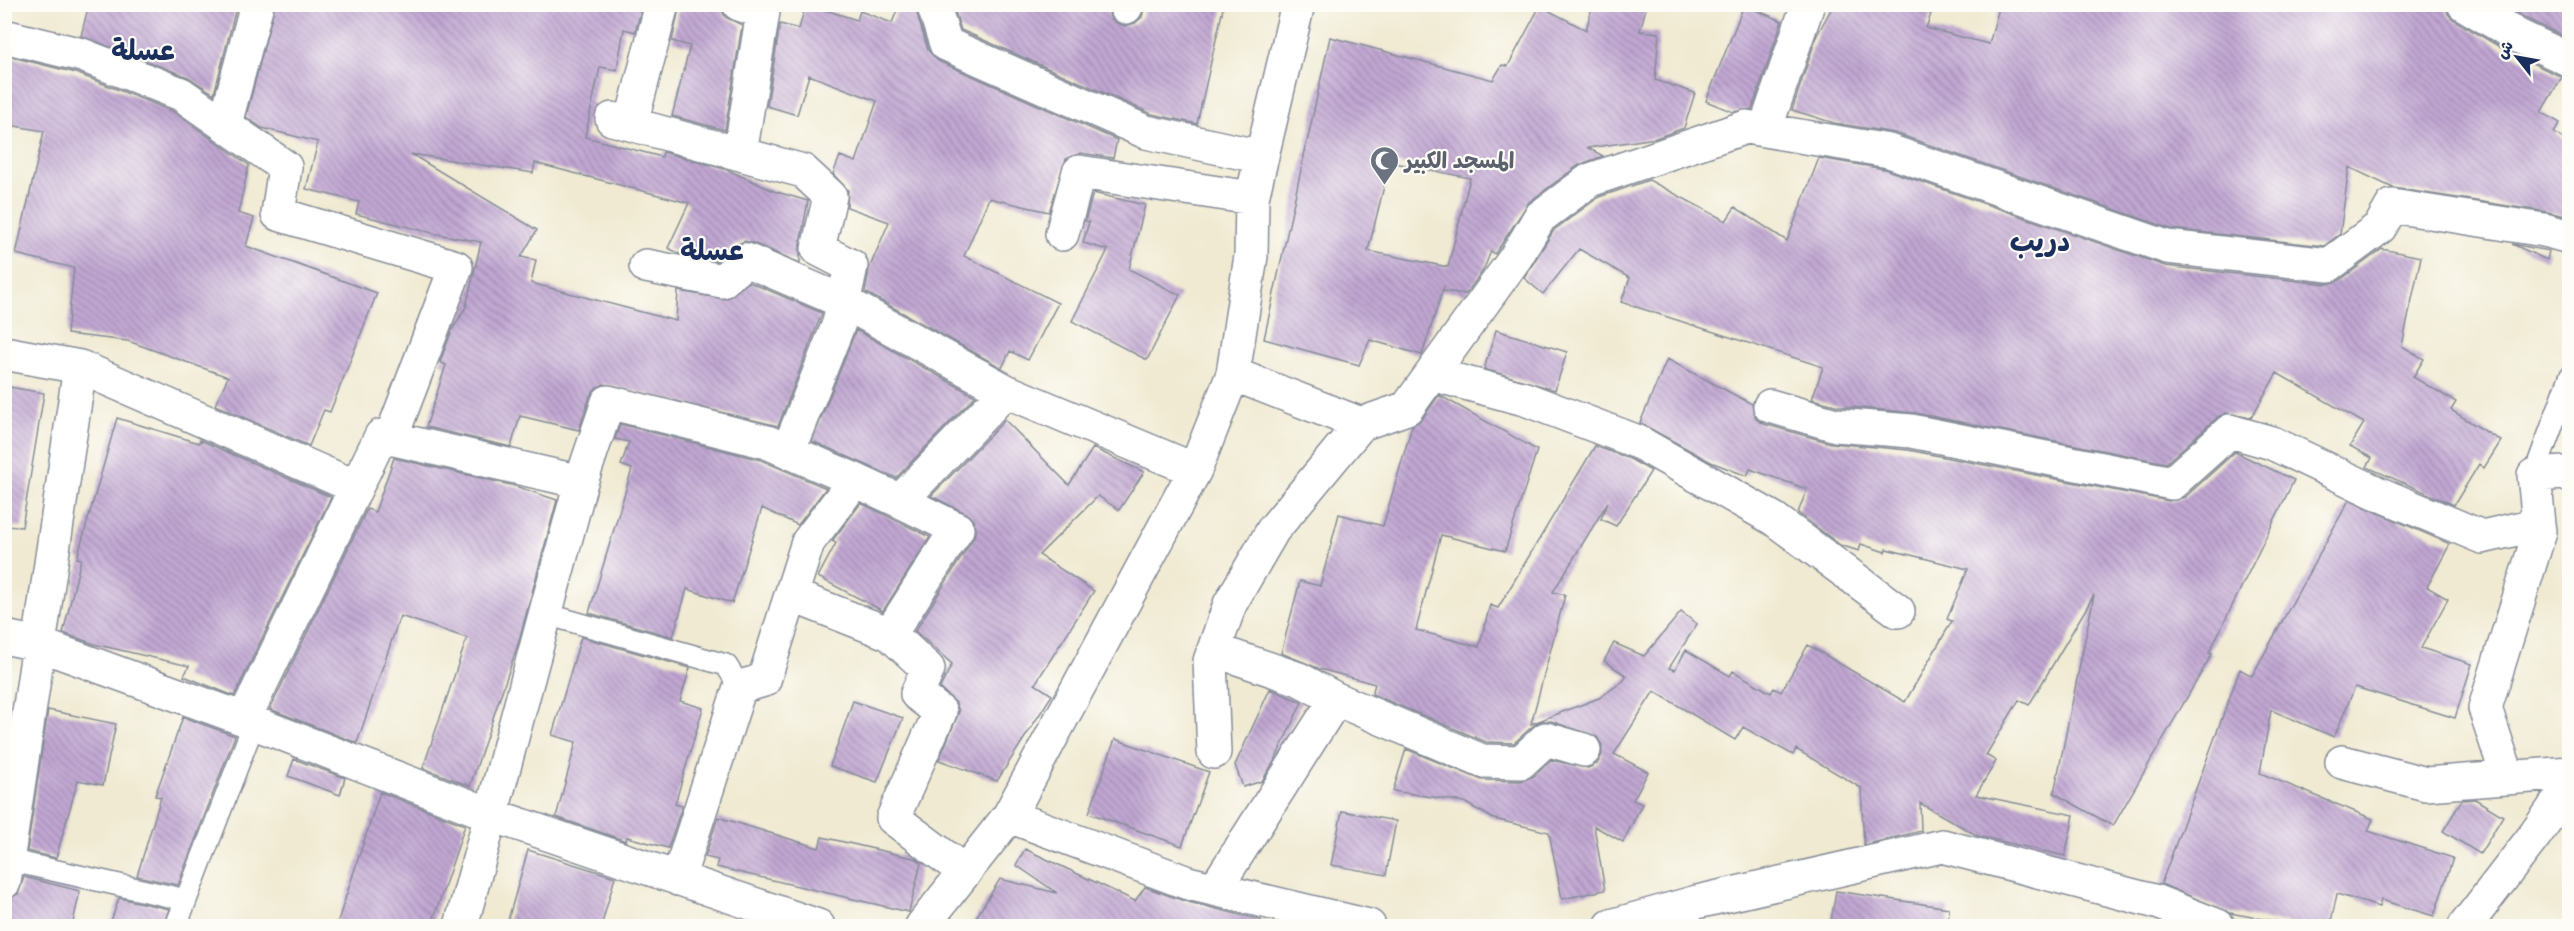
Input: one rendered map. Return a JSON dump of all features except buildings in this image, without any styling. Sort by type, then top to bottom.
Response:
[{"type":"street","points":[[225,124],[257,4]]},
{"type":"street","points":[[662,4],[621,122],[803,171],[830,196],[818,249],[851,266],[839,323],[788,451]]},
{"type":"street","points":[[739,4],[763,12],[741,154]]},
{"type":"street","points":[[933,4],[946,44],[1146,132],[1262,157]]},
{"type":"street","points":[[922,927],[1009,816],[1195,470],[1233,374],[1251,256],[1252,198],[1298,4]]},
{"type":"street","points":[[1765,130],[1808,4]]},
{"type":"street","points":[[2464,4],[2518,36],[2570,60]]},
{"type":"street","points":[[4,36],[82,55],[170,90],[225,124],[285,167],[278,214],[456,267],[391,438]]},
{"type":"street","points":[[1214,752],[1210,661],[1230,604],[1273,530],[1361,424],[1407,408],[1516,257],[1540,217],[1590,180],[1746,127],[1889,151],[2167,247],[2329,265],[2380,226],[2392,206],[2544,230],[2570,237]]},
{"type":"street","points":[[1062,234],[1079,172],[1252,198]]},
{"type":"street","points":[[646,266],[722,281],[746,260],[843,302],[1006,391],[1195,470]]},
{"type":"street","points":[[4,353],[80,367],[356,487]]},
{"type":"street","points":[[6,871],[80,367]]},
{"type":"street","points":[[1233,374],[1361,424]]},
{"type":"street","points":[[1432,374],[1524,399],[1638,442],[1774,519],[1898,611]]},
{"type":"street","points":[[900,501],[1006,391]]},
{"type":"street","points":[[460,927],[581,482],[608,402],[767,442],[855,480],[957,529],[890,634]]},
{"type":"street","points":[[1770,406],[1836,424],[1911,431],[2172,483],[2230,431],[2271,443],[2375,492],[2482,537],[2539,524]]},
{"type":"street","points":[[249,721],[381,436],[581,482]]},
{"type":"street","points":[[2508,778],[2485,708],[2540,531],[2534,474],[2564,473],[2570,476]]},
{"type":"street","points":[[678,879],[740,687],[764,680],[808,542],[855,480]]},
{"type":"street","points":[[791,595],[890,634],[928,669],[916,694],[940,712],[893,818],[965,872]]},
{"type":"street","points":[[4,637],[38,644],[249,721],[492,815],[818,927]]},
{"type":"street","points":[[1214,650],[1299,679],[1336,699],[1482,762],[1521,762],[1546,739],[1584,750]]},
{"type":"street","points":[[1215,889],[1336,699]]},
{"type":"street","points":[[2342,762],[2426,784],[2570,773]]},
{"type":"street","points":[[2465,927],[2570,785]]},
{"type":"street","points":[[1009,816],[1188,883],[1215,889],[1314,920],[1369,927]]},
{"type":"street","points":[[1611,927],[1697,902],[1942,846],[2157,902],[2218,927]]},
{"type":"street","points":[[2488,927],[2502,878]]},
{"type":"lane","points":[[2534,474],[2570,378]]},
{"type":"lane","points":[[546,615],[726,665],[740,687]]},
{"type":"lane","points":[[176,927],[249,721]]},
{"type":"lane","points":[[6,871],[186,900]]},
{"type":"place","name":"المسجد الكبير","points":[[1384,186]]},
{"type":"district","name":"عسلة","points":[[143,50]]},
{"type":"district","name":"دريب","points":[[2040,241]]},
{"type":"district","name":"عسلة","points":[[712,250]]}]
